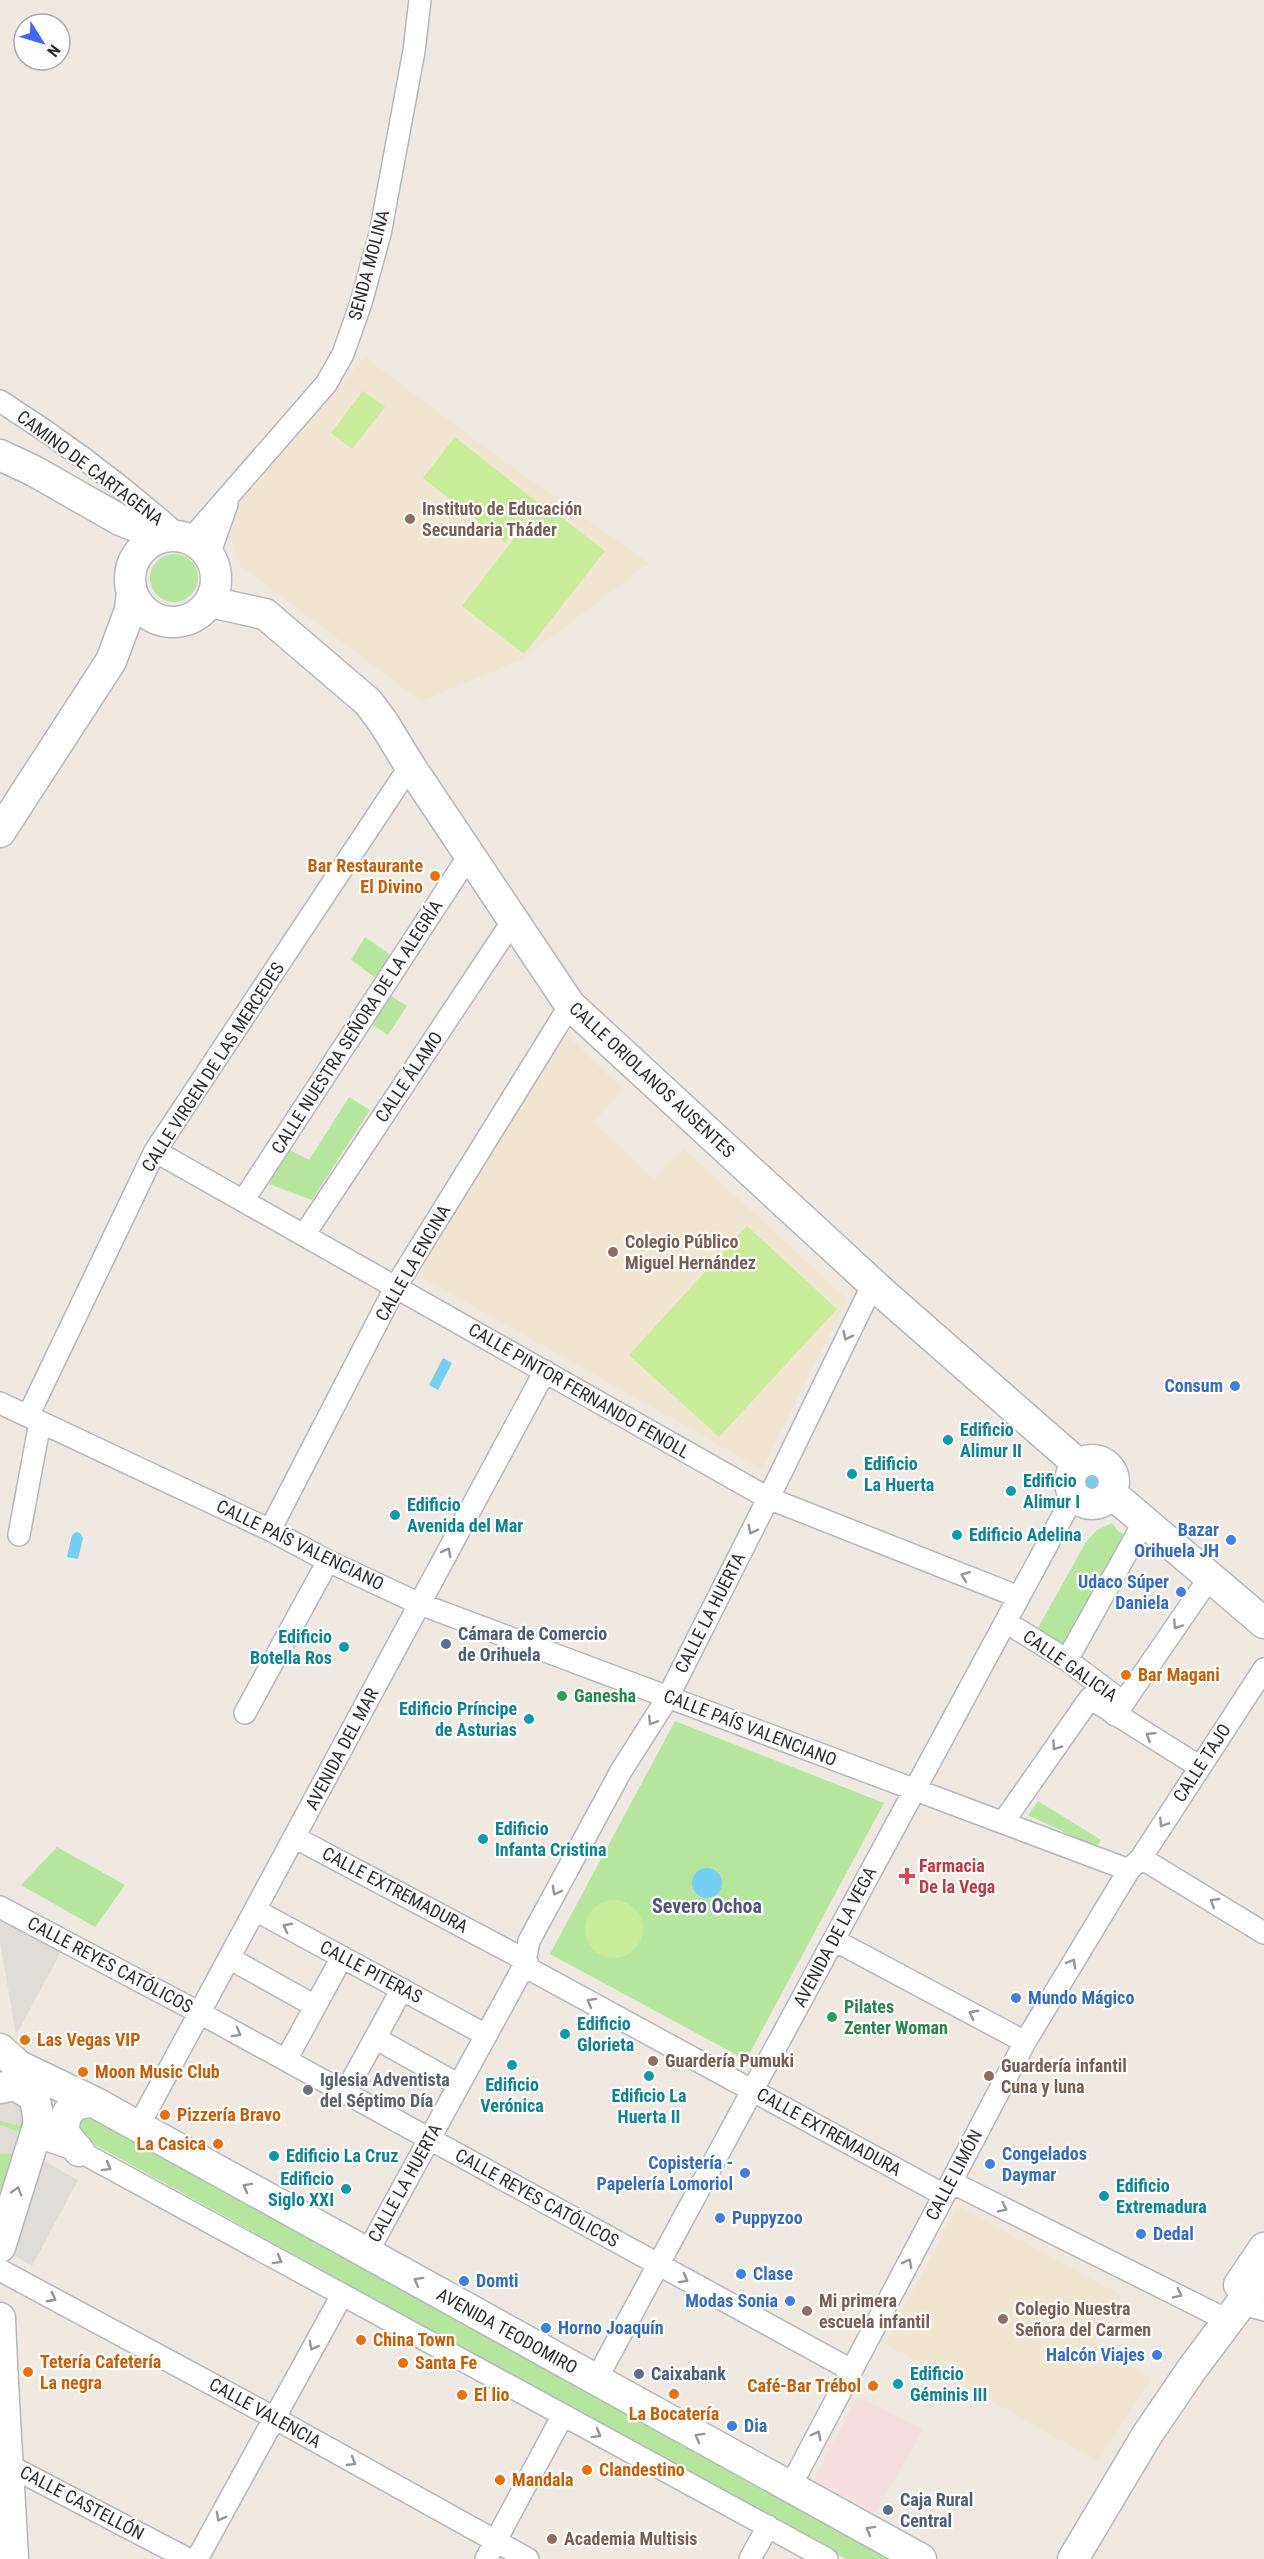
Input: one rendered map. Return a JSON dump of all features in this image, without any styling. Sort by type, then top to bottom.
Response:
[{"type":"street","name":"SENDA MOLINA","points":[[190,547],[232,490],[326,384],[343,354],[361,303],[380,234],[414,51],[420,0]]},
{"type":"street","name":"CAMINO DE CARTAGENA","points":[[0,401],[60,441],[136,499],[190,547]]},
{"type":"street","points":[[0,456],[34,471],[71,493],[107,530],[131,583],[138,604],[147,614],[158,620],[173,622],[187,620],[200,613],[210,602],[216,585],[190,547],[143,548],[135,560],[131,583],[130,610],[111,661],[0,832]]},
{"type":"street","name":"CALLE ORIOLANOS AUSENTES","points":[[71,493],[120,520],[190,547],[368,702],[570,1005],[873,1284],[1078,1464]]},
{"type":"street","name":"CALLE ORIOLANOS AUSENTES","points":[[210,602],[265,614]]},
{"type":"street","points":[[111,661],[158,620]]},
{"type":"street","name":"CALLE VIRGEN DE LAS MERCEDES","points":[[19,1535],[34,1419],[155,1151],[410,766]]},
{"type":"street","name":"CALLE NUESTRA SEÑORA DE LA ALEGRÍA","points":[[243,1201],[470,854]]},
{"type":"street","name":"CALLE ÁLAMO","points":[[304,1235],[514,919]]},
{"type":"street","name":"CALLE LA ENCINA","points":[[270,1530],[396,1286],[570,1005]]},
{"type":"street","name":"CALLE PINTOR FERNANDO FENOLL","points":[[155,1151],[768,1498],[1019,1597]]},
{"type":"street","name":"CALLE LA HUERTA","points":[[367,2253],[525,1963],[529,1941],[621,1771],[668,1697],[873,1284]]},
{"type":"street","name":"AVENIDA DEL MAR","points":[[138,2127],[545,1371]]},
{"type":"street","name":"CALLE PAÍS VALENCIANO","points":[[0,1403],[270,1530],[328,1561],[420,1604],[915,1790],[1135,1864],[1264,1933]]},
{"type":"street","points":[[1095,1460],[1109,1468],[1113,1484],[1111,1493],[1100,1502],[1093,1504],[1086,1503],[1074,1495],[1070,1479],[1078,1464],[1095,1460]]},
{"type":"street","points":[[1111,1493],[1264,1623]]},
{"type":"street","name":"AVENIDA DE LA VEGA","points":[[596,2380],[1074,1495]]},
{"type":"street","points":[[1067,1660],[1144,1520]]},
{"type":"street","points":[[245,1713],[328,1561]]},
{"type":"street","points":[[1120,1709],[1210,1577]]},
{"type":"street","name":"CALLE GALICIA","points":[[1017,1629],[1067,1660],[1120,1709]]},
{"type":"street","name":"CALLE TAJO","points":[[1135,1864],[1264,1669]]},
{"type":"street","points":[[1004,1821],[1090,1698],[1120,1709],[1200,1767]]},
{"type":"street","name":"CALLE EXTREMADURA","points":[[294,1837],[753,2090],[947,2188],[1242,2310]]},
{"type":"street","name":"CALLE LIMÓN","points":[[790,2487],[1025,2042],[1135,1864]]},
{"type":"street","name":"CALLE REYES CATÓLICOS","points":[[0,1907],[200,2013],[851,2370]]},
{"type":"street","name":"CALLE PITERAS","points":[[255,1910],[486,2035]]},
{"type":"street","points":[[834,1940],[1025,2042]]},
{"type":"street","points":[[286,2060],[342,1957]]},
{"type":"street","points":[[229,1958],[315,2006]]},
{"type":"street","points":[[345,2093],[402,1989]]},
{"type":"street","points":[[375,2038],[459,2085]]},
{"type":"street","points":[[0,2247],[39,2118],[32,2095],[6,2068]]},
{"type":"street","name":"AVENIDA TEODOMIRO","points":[[6,2068],[94,2102],[921,2559]]},
{"type":"street","points":[[79,2151],[64,2133],[65,2115],[75,2105],[94,2102]]},
{"type":"street","points":[[33,2141],[47,2140],[79,2151],[827,2559]]},
{"type":"street","points":[[1242,2310],[1264,2248]]},
{"type":"street","name":"CALLE VALENCIA","points":[[0,2270],[274,2417],[490,2551],[528,2559]]},
{"type":"street","points":[[1073,2559],[1147,2435],[1192,2369],[1242,2310],[1264,2273]]},
{"type":"street","points":[[197,2559],[342,2295]]},
{"type":"street","points":[[0,2318],[4,2437],[8,2465],[13,2559]]},
{"type":"street","points":[[490,2551],[563,2415]]},
{"type":"street","name":"CALLE CASTELLÓN","points":[[8,2465],[188,2559]]},
{"type":"street","points":[[750,2559],[768,2526]]},
{"type":"shaded area","name":"Instituto de Educación Secundaria Tháder","points":[[365,357],[495,455],[649,563],[522,659],[421,701],[240,565],[229,534],[238,504]]},
{"type":"shaded area","name":"Colegio Público Miguel Hernández","points":[[566,1034],[623,1090],[594,1122],[654,1179],[684,1149],[847,1299],[762,1469],[416,1274]]},
{"type":"shaded area","points":[[0,1917],[62,1950],[16,2035],[0,1942]]},
{"type":"shaded area","points":[[29,2075],[75,2098],[39,2120],[21,2120],[20,2126],[0,2121],[0,2095]]},
{"type":"shaded area","points":[[0,2126],[21,2133],[16,2153],[0,2154]]},
{"type":"shaded area","points":[[42,2160],[78,2180],[32,2266],[13,2255]]},
{"type":"shaded area","name":"Colegio Nuestra Señora del Carmen","points":[[958,2206],[1122,2296],[1094,2342],[1151,2378],[1098,2461],[938,2371],[885,2344]]},
{"type":"shaded area","points":[[858,2396],[923,2430],[874,2514],[813,2480]]},
{"type":"green space","points":[[363,391],[385,407],[352,449],[331,433]]},
{"type":"green space","points":[[455,437],[537,502],[505,543],[423,478]]},
{"type":"green space","points":[[542,502],[605,551],[524,654],[462,606]]},
{"type":"green space","points":[[169,554],[179,554],[191,561],[198,573],[198,583],[191,595],[179,602],[169,602],[154,591],[150,583],[150,573],[161,558]]},
{"type":"green space","points":[[365,937],[393,957],[377,979],[351,960]]},
{"type":"green space","points":[[389,995],[407,1006],[388,1035],[370,1023]]},
{"type":"green space","points":[[349,1097],[370,1110],[312,1200],[266,1183],[288,1149],[309,1160]]},
{"type":"green space","points":[[747,1226],[837,1309],[719,1437],[629,1355]]},
{"type":"green space","points":[[1112,1523],[1118,1531],[1127,1536],[1064,1649],[1035,1633],[1086,1542],[1097,1530]]},
{"type":"green space","points":[[675,1721],[884,1803],[746,2060],[550,1954]]},
{"type":"green space","points":[[1038,1801],[1101,1840],[1098,1845],[1091,1845],[1028,1815]]},
{"type":"green space","points":[[57,1847],[125,1885],[95,1927],[21,1885]]},
{"type":"green space","points":[[608,1900],[620,1900],[635,1908],[643,1923],[643,1935],[635,1950],[620,1958],[608,1958],[593,1950],[585,1935],[585,1923],[593,1908]]},
{"type":"green space","points":[[0,2092],[33,2098],[0,2206]]},
{"type":"green space","points":[[81,2111],[900,2559],[846,2559],[79,2136],[74,2117]]},
{"type":"water","points":[[443,1358],[452,1363],[438,1390],[429,1385]]},
{"type":"water","points":[[1092,1469],[1101,1473],[1105,1482],[1101,1491],[1092,1495],[1083,1491],[1079,1482],[1083,1473]]},
{"type":"water","points":[[76,1532],[80,1533],[83,1538],[78,1559],[67,1557],[72,1535]]},
{"type":"water","points":[[707,1868],[718,1872],[722,1883],[718,1894],[707,1898],[696,1894],[692,1883],[696,1872]]},
{"type":"place","name":"Instituto de Educación Secundaria Tháder","points":[[410,519]]},
{"type":"place","name":"Bar Restaurante El Divino","points":[[435,876]]},
{"type":"place","name":"Colegio Público Miguel Hernández","points":[[613,1252]]},
{"type":"place","name":"Consum","points":[[1235,1386]]},
{"type":"place","name":"Edificio Alimur II","points":[[948,1440]]},
{"type":"place","name":"Edificio La Huerta","points":[[852,1474]]},
{"type":"place","name":"Edificio Alimur I","points":[[1011,1491]]},
{"type":"place","name":"Edificio Avenida del Mar","points":[[395,1515]]},
{"type":"place","name":"Edificio Adelina","points":[[957,1535]]},
{"type":"place","name":"Bazar Orihuela JH","points":[[1231,1540]]},
{"type":"place","name":"Udaco Súper Daniela","points":[[1181,1592]]},
{"type":"place","name":"Cámara de Comercio de Orihuela","points":[[446,1644]]},
{"type":"place","name":"Edificio Botella Ros","points":[[344,1647]]},
{"type":"place","name":"Bar Magani","points":[[1126,1675]]},
{"type":"place","name":"Ganesha","points":[[562,1696]]},
{"type":"place","name":"Edificio Príncipe de Asturias","points":[[529,1719]]},
{"type":"place","name":"Edificio Infanta Cristina","points":[[483,1839]]},
{"type":"place","name":"Farmacia De la Vega","points":[[907,1876]]},
{"type":"place","name":"Mundo Mágico","points":[[1016,1998]]},
{"type":"place","name":"Pilates Zenter Woman","points":[[832,2017]]},
{"type":"place","name":"Edificio Glorieta","points":[[565,2034]]},
{"type":"place","name":"Las Vegas VIP","points":[[25,2040]]},
{"type":"place","name":"Guardería Pumuki","points":[[653,2061]]},
{"type":"place","name":"Edificio Verónica","points":[[512,2065]]},
{"type":"place","name":"Moon Music Club","points":[[83,2072]]},
{"type":"place","name":"Edificio La Huerta II","points":[[649,2076]]},
{"type":"place","name":"Guardería infantil Cuna y luna","points":[[989,2076]]},
{"type":"place","name":"Iglesia Adventista del Séptimo Día","points":[[308,2090]]},
{"type":"place","name":"Pizzería Bravo","points":[[165,2115]]},
{"type":"place","name":"La Casica","points":[[218,2144]]},
{"type":"place","name":"Edificio La Cruz","points":[[274,2156]]},
{"type":"place","name":"Congelados Daymar","points":[[990,2164]]},
{"type":"place","name":"Copistería - Papelería Lomoriol","points":[[745,2173]]},
{"type":"place","name":"Edificio Siglo XXI","points":[[346,2189]]},
{"type":"place","name":"Edificio Extremadura","points":[[1104,2196]]},
{"type":"place","name":"Puppyzoo","points":[[720,2218]]},
{"type":"place","name":"Dedal","points":[[1141,2234]]},
{"type":"place","name":"Clase","points":[[741,2274]]},
{"type":"place","name":"Domti","points":[[464,2281]]},
{"type":"place","name":"Modas Sonia","points":[[790,2301]]},
{"type":"place","name":"Mi primera escuela infantil","points":[[807,2311]]},
{"type":"place","name":"Colegio Nuestra Señora del Carmen","points":[[1003,2319]]},
{"type":"place","name":"Horno Joaquín","points":[[546,2328]]},
{"type":"place","name":"China Town","points":[[361,2340]]},
{"type":"place","name":"Halcón Viajes","points":[[1157,2355]]},
{"type":"place","name":"Santa Fe","points":[[403,2363]]},
{"type":"place","name":"Tetería Cafetería La negra","points":[[28,2372]]},
{"type":"place","name":"Caixabank","points":[[639,2374]]},
{"type":"place","name":"Edificio Géminis III","points":[[898,2384]]},
{"type":"place","name":"Café-Bar Trébol","points":[[873,2386]]},
{"type":"place","name":"La Bocatería","points":[[674,2394]]},
{"type":"place","name":"El lio","points":[[462,2395]]},
{"type":"place","name":"Dia","points":[[732,2426]]},
{"type":"place","name":"Clandestino","points":[[587,2470]]},
{"type":"place","name":"Mandala","points":[[500,2480]]},
{"type":"place","name":"Caja Rural Central","points":[[888,2510]]},
{"type":"place","name":"Academia Multisis","points":[[552,2539]]},
{"type":"district","name":"Severo Ochoa","points":[[707,1906]]}]
